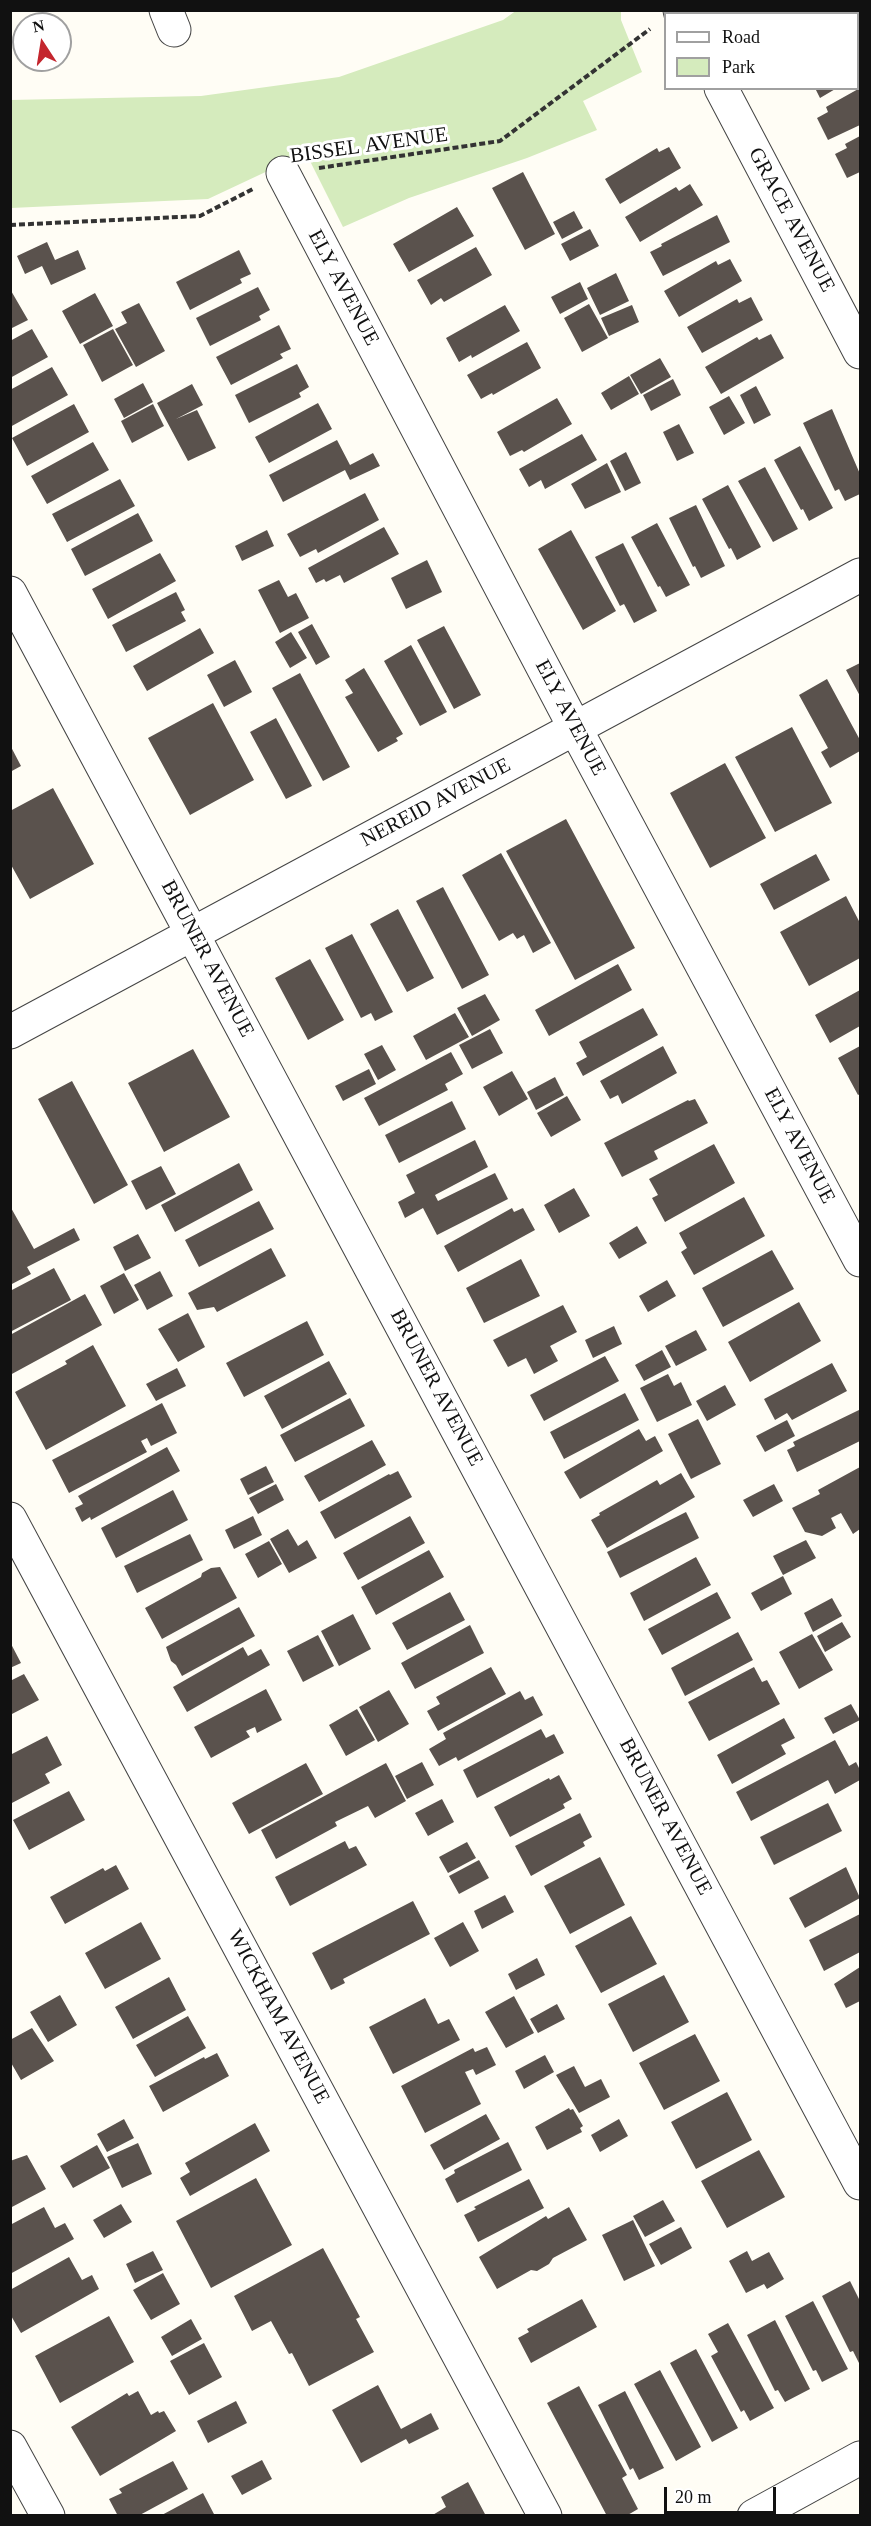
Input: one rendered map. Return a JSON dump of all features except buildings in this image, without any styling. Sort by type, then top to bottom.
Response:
[{"type":"street","name":"GRACE AVENUE","points":[[722,90],[861,352]]},
{"type":"street","name":"ELY AVENUE","points":[[283,174],[575,728],[861,1260]]},
{"type":"street","name":"NEREID AVENUE","points":[[10,1032],[861,575]]},
{"type":"street","name":"BRUNER AVENUE","points":[[10,593],[861,2183]]},
{"type":"street","name":"WICKHAM AVENUE","points":[[10,1519],[545,2516]]},
{"type":"street","points":[[10,2447],[48,2516]]},
{"type":"street","points":[[754,2516],[861,2458]]},
{"type":"path","name":"BISSEL AVENUE","points":[[10,225],[200,216],[283,174],[500,141],[664,23]]},
{"type":"green space","points":[[517,10],[621,11],[621,20],[642,72],[583,101],[597,130],[527,158],[409,198],[343,227],[306,153],[208,199],[11,208],[10,100],[201,96],[339,77],[503,20]]}]
